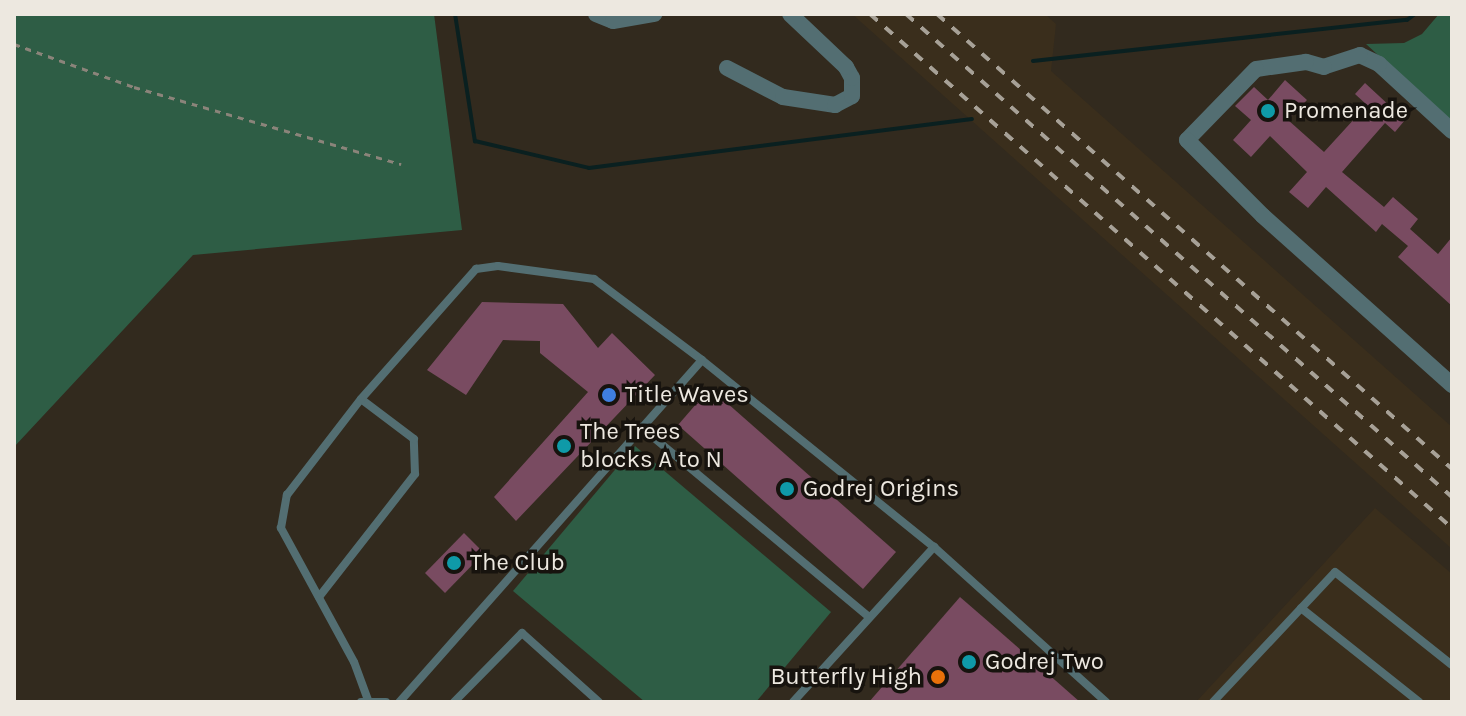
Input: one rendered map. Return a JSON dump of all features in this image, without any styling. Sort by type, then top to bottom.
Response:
[{"type":"street","points":[[596,14],[613,21],[654,14]]},
{"type":"street","points":[[727,68],[783,97],[835,105],[852,96],[852,78],[846,67],[790,14]]},
{"type":"street","points":[[1452,131],[1379,64],[1360,55],[1333,60],[1324,67],[1306,62],[1256,69],[1187,140],[1263,216],[1452,385]]},
{"type":"lane","points":[[386,702],[364,701],[319,597],[281,528],[287,495],[361,399],[458,285],[476,269],[498,266],[594,279],[702,360],[934,547],[1106,702]]},
{"type":"lane","points":[[399,702],[702,360]]},
{"type":"lane","points":[[319,597],[415,474],[414,439],[361,399]]},
{"type":"lane","points":[[641,427],[868,616]]},
{"type":"lane","points":[[793,702],[934,547]]},
{"type":"lane","points":[[1213,702],[1335,572],[1452,665]]},
{"type":"lane","points":[[1301,608],[1419,702]]},
{"type":"lane","points":[[454,702],[522,633],[599,702]]},
{"type":"path","points":[[14,44],[134,87],[401,164]]},
{"type":"shaded area","points":[[852,14],[1045,14],[1056,24],[1051,71],[1452,427],[1452,549]]},
{"type":"shaded area","points":[[1375,508],[1452,574],[1452,702],[1196,702]]},
{"type":"green space","points":[[14,14],[434,14],[462,230],[193,255],[14,447]]},
{"type":"green space","points":[[1439,14],[1452,14],[1452,123],[1366,44],[1404,43],[1422,34]]},
{"type":"green space","points":[[635,446],[831,612],[756,702],[645,702],[513,591]]},
{"type":"building","points":[[1285,80],[1307,100],[1288,120],[1324,152],[1367,105],[1355,94],[1365,83],[1405,120],[1395,132],[1385,123],[1342,172],[1384,207],[1393,197],[1418,219],[1410,229],[1438,254],[1452,237],[1452,306],[1398,257],[1408,246],[1382,224],[1376,232],[1326,187],[1308,208],[1289,192],[1307,172],[1270,136],[1251,157],[1233,140],[1251,120],[1235,106],[1254,87],[1268,100]]},
{"type":"building","name":"The Trees blocks A to N","points":[[482,302],[563,304],[598,348],[612,333],[655,375],[516,521],[494,497],[588,392],[540,353],[540,341],[503,340],[466,395],[427,370]]},
{"type":"building","name":"Godrej Origins","points":[[710,388],[896,552],[863,589],[678,425]]},
{"type":"building","name":"The Club","points":[[464,533],[484,553],[445,593],[425,573]]},
{"type":"building","name":"Godrej Two","points":[[960,597],[990,623],[1080,702],[869,702]]},
{"type":"waterway","points":[[455,14],[475,141],[589,168],[972,119]]},
{"type":"waterway","points":[[1033,61],[1407,20],[1415,14]]},
{"type":"railway","points":[[870,14],[1452,528]]},
{"type":"railway","points":[[906,14],[1452,497]]},
{"type":"railway","points":[[937,14],[1452,469]]},
{"type":"place","name":"Promenade","points":[[1268,111]]},
{"type":"place","name":"Title Waves","points":[[609,395]]},
{"type":"place","name":"The Trees blocks A to N","points":[[564,446]]},
{"type":"place","name":"Godrej Origins","points":[[787,489]]},
{"type":"place","name":"The Club","points":[[454,563]]},
{"type":"place","name":"Godrej Two","points":[[969,662]]},
{"type":"place","name":"Butterfly High","points":[[938,677]]}]
